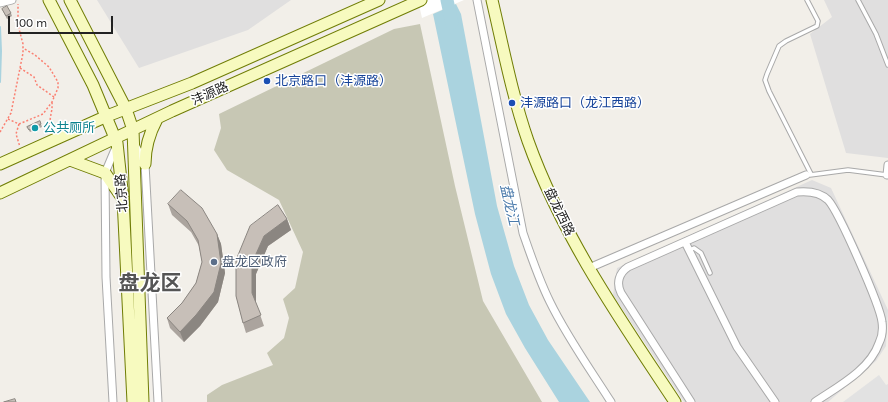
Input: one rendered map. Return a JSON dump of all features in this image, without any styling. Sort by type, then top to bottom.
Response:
[{"type":"main road","name":"北京路","points":[[49,0],[93,85],[116,141],[123,199],[133,402]]},
{"type":"main road","name":"北京路","points":[[70,0],[126,109],[133,130],[143,402]]},
{"type":"main road","name":"沣源路","points":[[0,164],[107,116],[192,83],[368,3],[379,0]]},
{"type":"main road","name":"盘龙西路","points":[[492,0],[516,100],[528,141],[545,182],[575,246],[675,402]]},
{"type":"main road","name":"沣源路","points":[[0,193],[70,160],[116,141],[133,130],[157,119],[420,1]]},
{"type":"main road","points":[[145,164],[145,150],[148,136],[157,119]]},
{"type":"main road","points":[[70,160],[105,173],[123,199]]},
{"type":"street","points":[[1,3],[12,0]]},
{"type":"street","points":[[477,0],[509,169],[528,246],[550,302],[572,342],[611,402]]},
{"type":"street","points":[[113,402],[106,277],[105,173],[116,141]]},
{"type":"street","points":[[134,142],[145,164],[158,402]]},
{"type":"street","points":[[887,175],[888,165]]},
{"type":"street","points":[[589,268],[808,175]]},
{"type":"street","points":[[691,402],[621,293],[618,284],[619,278],[625,269],[797,192],[813,192],[824,197],[830,203],[872,292],[880,312],[882,333],[875,353],[867,363],[842,384],[815,402]]},
{"type":"street","points":[[685,242],[737,347],[775,402]]},
{"type":"lane","points":[[807,0],[818,21],[817,26],[779,46],[766,80],[769,91],[808,175],[848,170],[887,175]]},
{"type":"lane","points":[[858,0],[876,34],[888,65]]},
{"type":"lane","points":[[689,250],[694,248],[698,250],[710,273]]},
{"type":"path","points":[[0,132],[8,119],[23,48],[18,25],[17,0]]},
{"type":"path","points":[[8,119],[19,124],[43,114],[52,102],[58,82],[52,72],[35,55],[23,48]]},
{"type":"path","points":[[20,68],[34,77],[37,85],[54,97]]},
{"type":"path","points":[[52,102],[53,111],[49,124],[55,139]]},
{"type":"path","points":[[19,124],[16,140],[23,154]]},
{"type":"shaded area","points":[[97,0],[291,0],[248,30],[139,68]]},
{"type":"shaded area","points":[[824,0],[888,0],[888,158],[846,153],[810,34],[832,17]]},
{"type":"shaded area","points":[[420,24],[455,186],[483,301],[542,402],[207,402],[207,395],[222,385],[273,365],[267,353],[284,338],[289,318],[283,299],[295,288],[303,252],[279,200],[227,170],[214,150],[221,128],[219,114],[394,29]]},
{"type":"shaded area","points":[[812,180],[831,188],[888,310],[886,346],[876,361],[828,402],[684,402],[613,295],[617,268]]},
{"type":"shaded area","points":[[879,375],[886,385],[888,384],[888,402],[843,402]]},
{"type":"water","points":[[456,4],[461,14],[497,206],[514,266],[529,305],[548,340],[590,402],[559,402],[525,348],[506,314],[491,274],[475,214],[433,14]]},
{"type":"pier","points":[[418,0],[464,0],[422,18]]},
{"type":"building","points":[[7,6],[11,13],[6,16],[2,9]]},
{"type":"building","points":[[40,121],[41,124],[29,130],[27,127]]},
{"type":"building","name":"盘龙区政府","points":[[181,190],[202,208],[217,234],[221,263],[214,292],[180,332],[167,318],[182,303],[196,283],[202,262],[198,240],[187,221],[168,204]]},
{"type":"building","points":[[278,205],[287,219],[264,236],[252,263],[252,293],[261,315],[243,323],[236,296],[236,260],[250,226]]},
{"type":"building","points":[[15,399],[16,402],[4,402]]},
{"type":"waterway","name":"盘龙江","points":[[447,0],[452,23]]},
{"type":"waterway","points":[[0,27],[0,82]]},
{"type":"place","name":"北京路口（沣源路）","points":[[267,81]]},
{"type":"place","name":"沣源路口（龙江西路）","points":[[512,103]]},
{"type":"place","name":"公共厕所","points":[[35,128]]},
{"type":"place","name":"盘龙区政府","points":[[214,262]]},
{"type":"district","name":"盘龙区","points":[[150,284]]}]
